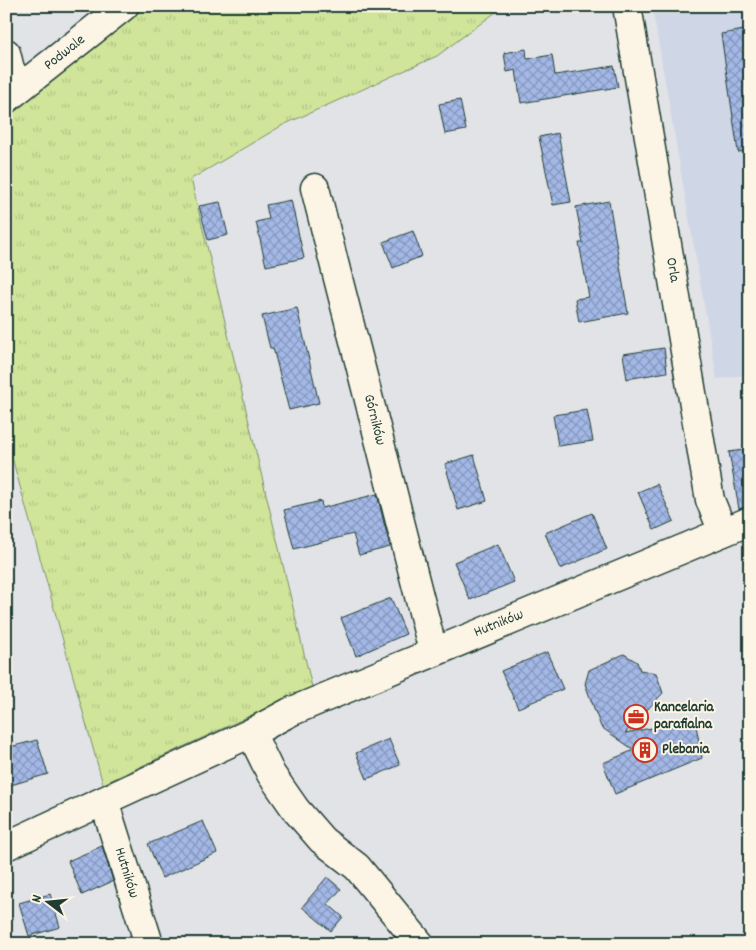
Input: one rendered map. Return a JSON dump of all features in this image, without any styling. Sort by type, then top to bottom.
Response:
[{"type":"street","name":"Podwale","points":[[14,93],[124,6]]},
{"type":"street","name":"Orla","points":[[627,6],[710,500],[723,532]]},
{"type":"street","points":[[6,53],[14,93]]},
{"type":"street","name":"Górników","points":[[315,188],[433,652]]},
{"type":"street","name":"Hutników","points":[[7,843],[104,801],[251,733],[290,712],[750,520]]},
{"type":"street","points":[[251,733],[271,774],[296,810],[322,840],[358,867],[420,944]]},
{"type":"street","name":"Hutników","points":[[104,801],[149,944]]},
{"type":"shaded area","points":[[652,6],[750,6],[750,374],[717,379]]},
{"type":"green space","points":[[147,6],[504,6],[437,56],[283,125],[191,179],[312,687],[103,784],[6,436],[6,114]]},
{"type":"building","points":[[750,29],[750,151],[738,152],[721,34]]},
{"type":"building","points":[[526,49],[527,59],[552,55],[555,75],[614,66],[618,87],[521,103],[516,70],[507,72],[504,53]]},
{"type":"building","points":[[460,100],[466,130],[445,134],[439,104]]},
{"type":"building","points":[[558,133],[571,202],[553,205],[539,137]]},
{"type":"building","points":[[291,200],[304,258],[266,266],[256,222],[269,219],[266,205]]},
{"type":"building","points":[[609,201],[628,313],[579,322],[575,299],[589,297],[579,243],[583,243],[576,207]]},
{"type":"building","points":[[220,202],[228,235],[208,240],[199,206]]},
{"type":"building","points":[[413,231],[422,256],[393,268],[383,242]]},
{"type":"building","points":[[297,308],[319,403],[289,410],[273,348],[270,348],[262,316]]},
{"type":"building","points":[[664,348],[667,372],[627,379],[623,354]]},
{"type":"building","points":[[587,410],[593,441],[558,446],[553,415]]},
{"type":"building","points":[[750,449],[750,506],[739,509],[729,452]]},
{"type":"building","points":[[474,455],[487,501],[458,510],[445,464]]},
{"type":"building","points":[[657,484],[674,521],[654,530],[638,492]]},
{"type":"building","points":[[377,494],[390,547],[359,555],[353,534],[294,549],[284,510],[321,501],[322,508]]},
{"type":"building","points":[[592,513],[607,549],[560,569],[545,533]]},
{"type":"building","points":[[498,544],[514,582],[470,600],[454,562]]},
{"type":"building","points":[[391,598],[406,634],[356,656],[341,618]]},
{"type":"building","points":[[547,652],[563,689],[518,708],[501,671]]},
{"type":"building","points":[[624,654],[637,662],[640,670],[656,673],[663,693],[625,733],[695,720],[702,758],[615,794],[603,763],[634,750],[601,727],[585,684],[589,670]]},
{"type":"building","points":[[389,739],[400,765],[367,779],[356,753]]},
{"type":"building","points":[[37,740],[48,774],[11,785],[6,766],[6,748]]},
{"type":"building","points":[[203,821],[217,853],[162,878],[148,844]]},
{"type":"building","points":[[102,846],[113,881],[82,895],[68,861]]},
{"type":"building","points":[[327,877],[341,889],[328,904],[343,917],[331,931],[302,907]]},
{"type":"building","points":[[50,894],[60,927],[29,936],[19,903]]},
{"type":"place","name":"Kancelaria parafialna","points":[[636,717]]},
{"type":"place","name":"Plebania","points":[[645,750]]}]
